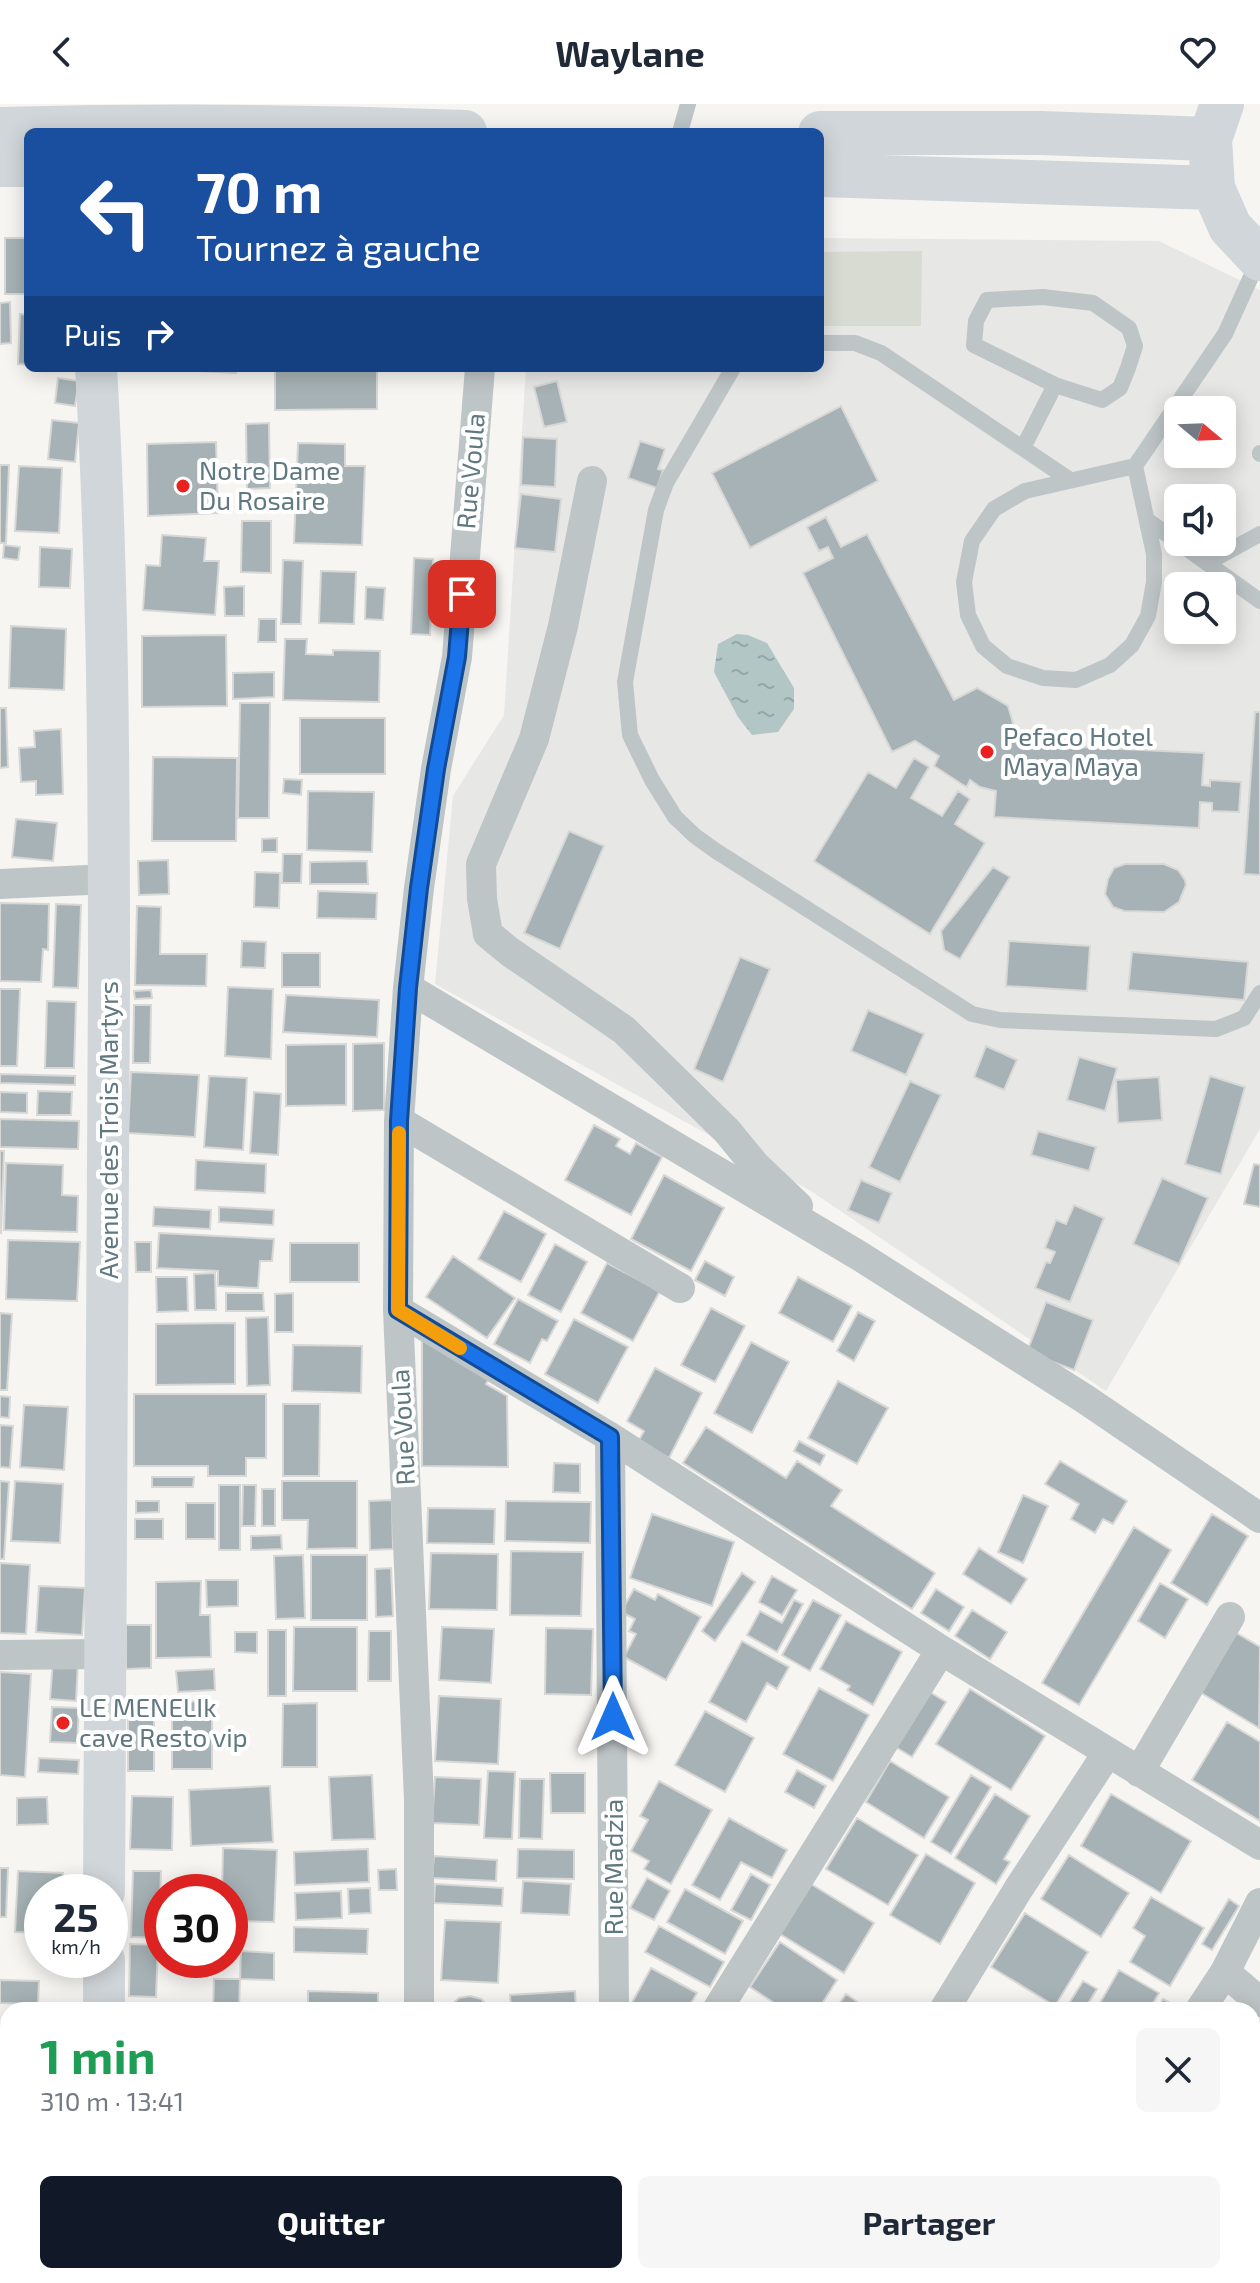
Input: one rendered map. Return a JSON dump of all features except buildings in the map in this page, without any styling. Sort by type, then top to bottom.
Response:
[{"type":"main road","points":[[824,133],[1040,133],[1216,122],[1213,188],[1230,227],[1259,259]]},
{"type":"main road","points":[[204,128],[374,128]]},
{"type":"main road","points":[[824,175],[1213,188]]},
{"type":"main road","name":"Avenue des Trois Martyrs","points":[[96,372],[107,653],[109,879],[110,1236],[104,1874]]},
{"type":"main road","points":[[104,1978],[104,2002]]},
{"type":"street","name":"Rue Voula","points":[[419,2002],[419,1800],[398,1310],[399,1121],[408,988],[433,784],[457,657],[480,372]]},
{"type":"street","points":[[592,481],[563,626],[534,739],[481,864],[482,899],[488,934],[624,1030],[727,1131],[754,1164],[828,1237]]},
{"type":"street","points":[[0,884],[109,879]]},
{"type":"street","points":[[408,988],[828,1237],[1085,1399],[1260,1518]]},
{"type":"street","points":[[399,1121],[680,1288]]},
{"type":"street","points":[[398,1310],[610,1437],[941,1650],[1260,1845]]},
{"type":"street","name":"Rue Madzia","points":[[610,1437],[614,2002]]},
{"type":"street","points":[[1139,1772],[1230,1617]]},
{"type":"street","points":[[722,2002],[941,1650]]},
{"type":"street","points":[[0,1655],[106,1654]]},
{"type":"street","points":[[949,2002],[1108,1752]]},
{"type":"street","points":[[1205,2002],[1225,1972],[1260,1903]]},
{"type":"street","points":[[1225,1972],[1260,2002]]},
{"type":"lane","points":[[681,128],[688,104]]},
{"type":"lane","points":[[1135,466],[1154,554],[1154,582],[1148,616],[1132,645],[1110,665],[1076,680],[1043,678],[1007,666],[983,646],[968,615],[964,582],[972,541],[994,509],[1025,491],[1135,466],[1225,334],[1259,259]]},
{"type":"lane","points":[[1043,297],[1093,303],[1129,328],[1135,346],[1120,388],[1102,400],[1055,385],[974,345],[976,321],[987,300],[1043,297]]},
{"type":"lane","points":[[824,343],[855,343],[881,353],[1070,480]]},
{"type":"lane","points":[[731,372],[666,483],[656,510],[625,682],[630,735],[675,817],[716,851],[972,1014],[1000,1020],[1216,1029],[1244,1018],[1260,993]]},
{"type":"lane","points":[[1023,448],[1055,385]]},
{"type":"lane","points":[[1147,520],[1260,601]]},
{"type":"lane","points":[[1207,563],[1260,534]]},
{"type":"shaded area","points":[[824,238],[1159,241],[1260,290],[1260,1129],[1106,1391],[811,1191],[435,984],[453,796],[504,715],[526,372],[824,372]]},
{"type":"shaded area","points":[[922,251],[921,326],[824,326],[824,252]]},
{"type":"water","points":[[737,634],[767,643],[794,688],[794,709],[778,732],[752,735],[738,717],[714,672],[718,644]]},
{"type":"slow traffic","points":[[399,1133],[398,1310],[460,1348]]},
{"type":"place","name":"Notre Dame Du Rosaire","points":[[183,486]]},
{"type":"place","name":"Pefaco Hotel Maya Maya","points":[[987,752]]},
{"type":"place","name":"LE MENELIk cave Resto vip","points":[[63,1723]]},
{"type":"route","points":[[462,594],[457,657],[436,769],[408,988],[399,1121],[398,1310],[610,1437],[613,1717]]}]
